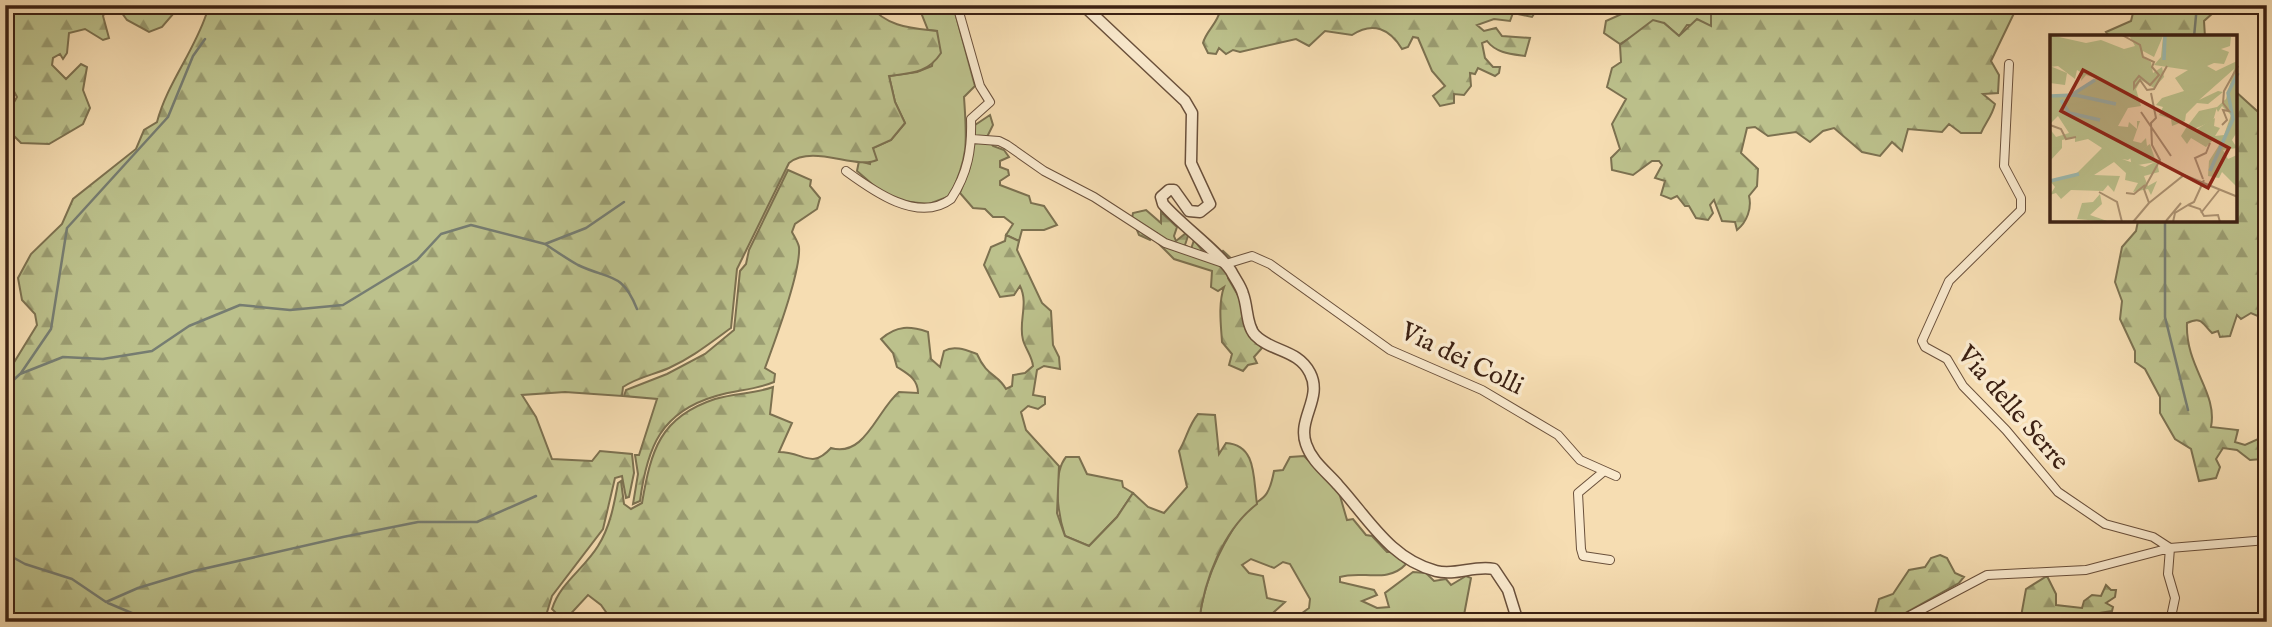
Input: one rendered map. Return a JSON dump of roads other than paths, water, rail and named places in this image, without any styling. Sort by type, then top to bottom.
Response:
[{"type":"street","points":[[846,171],[891,202],[939,205],[951,199],[967,168],[972,139],[971,119],[990,102],[980,86],[957,5]]},
{"type":"street","points":[[1083,5],[1131,53],[1177,90],[1192,113],[1191,163],[1210,204],[1200,212],[1189,211],[1174,190],[1163,192],[1161,197],[1171,213],[1226,264],[1243,292],[1250,326],[1255,335],[1300,359],[1310,373],[1316,392],[1305,424],[1304,442],[1312,459],[1341,488],[1371,528],[1424,567],[1452,573],[1494,569],[1508,590],[1518,622]]},
{"type":"street","name":"Via delle Serre","points":[[2009,64],[2004,166],[2021,198],[2021,210],[1949,281],[1922,341],[1925,346],[1947,359],[1963,386],[2006,430],[2058,492],[2105,524],[2153,537],[2170,548]]},
{"type":"street","points":[[972,139],[999,141],[1165,243],[1226,264]]},
{"type":"street","name":"Via dei Colli","points":[[1226,264],[1252,256],[1270,264],[1390,350],[1492,395],[1558,435],[1580,460],[1602,473],[1616,476]]},
{"type":"street","points":[[1602,473],[1578,493],[1581,549],[1583,556],[1610,560]]},
{"type":"street","points":[[1898,622],[1987,575],[2086,570],[2170,548],[2267,540]]},
{"type":"street","points":[[2170,548],[2168,574],[2175,598],[2170,622]]},
{"type":"waterway","points":[[2194,35],[2197,5]]},
{"type":"waterway","points":[[21,373],[51,329],[67,228],[168,117],[193,56],[205,39]]},
{"type":"waterway","points":[[5,388],[20,374],[63,357],[103,359],[152,351],[189,326],[240,305],[290,310],[343,305],[417,260],[441,234],[471,225],[545,244],[586,228],[624,202]]},
{"type":"waterway","points":[[2165,222],[2165,317],[2188,410]]},
{"type":"waterway","points":[[545,244],[578,265],[620,282],[637,309]]},
{"type":"waterway","points":[[5,553],[25,564],[72,579],[106,602],[138,588],[194,571],[343,537],[418,522],[477,522],[536,496]]},
{"type":"waterway","points":[[108,603],[153,622]]}]
